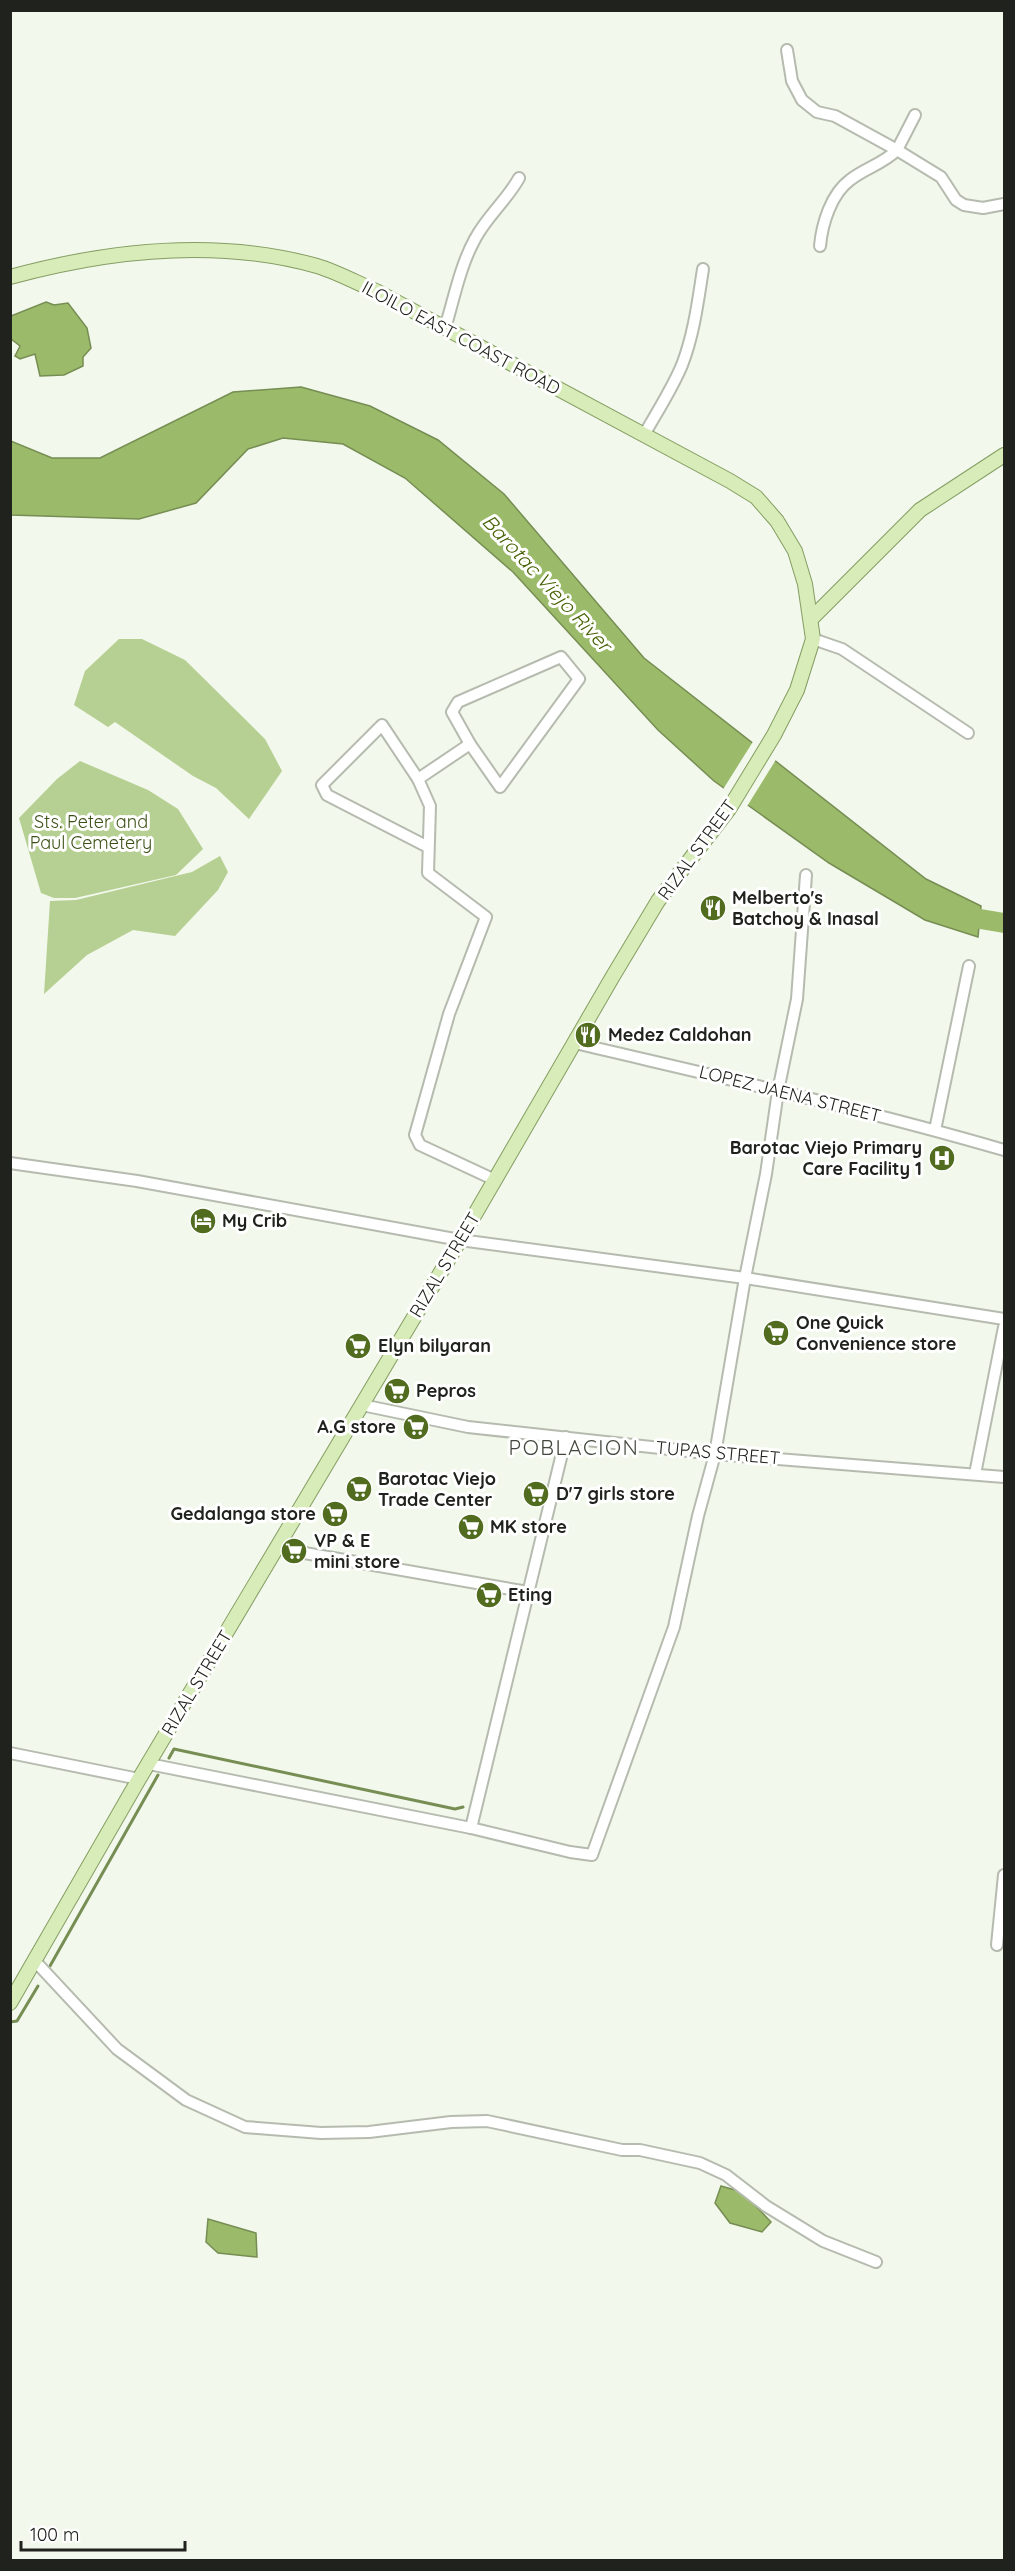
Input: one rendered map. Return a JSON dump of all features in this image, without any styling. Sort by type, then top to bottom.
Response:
[{"type":"main road","name":"ILOILO EAST COAST ROAD","points":[[10,278],[126,253],[198,250],[263,255],[318,267],[376,291],[756,497],[777,521],[795,550],[805,584],[811,619]]},
{"type":"main road","points":[[811,619],[920,510],[1005,455]]},
{"type":"main road","name":"RIZAL STREET","points":[[10,2003],[139,1779],[460,1240],[658,901],[729,809],[774,735],[797,690],[813,639],[811,619]]},
{"type":"street","points":[[787,50],[792,81],[802,100],[817,112],[835,116],[941,177],[956,200],[963,205],[983,208],[1005,204]]},
{"type":"street","points":[[820,246],[826,217],[842,187],[851,179],[890,158],[897,150],[915,114]]},
{"type":"street","points":[[445,328],[475,238],[510,195],[519,178]]},
{"type":"street","points":[[644,435],[668,394],[682,364],[693,328],[703,269]]},
{"type":"street","points":[[813,639],[842,649],[968,733]]},
{"type":"street","points":[[561,657],[579,679],[500,787],[470,744],[452,711],[458,702],[561,657]]},
{"type":"street","points":[[428,847],[327,795],[321,785],[382,725],[418,779],[430,806],[428,873],[486,917],[449,1014],[415,1135],[420,1145],[495,1180]]},
{"type":"street","points":[[418,779],[470,744]]},
{"type":"street","points":[[149,1764],[471,1828],[570,1852],[592,1855],[674,1628],[698,1516],[715,1454],[745,1278],[766,1174],[778,1090],[797,999],[806,875]]},
{"type":"street","points":[[935,1130],[969,966]]},
{"type":"street","name":"LOPEZ JAENA STREET","points":[[575,1043],[778,1090],[1005,1150]]},
{"type":"street","points":[[10,1169],[11,1163],[137,1181],[460,1240],[745,1278],[1005,1319]]},
{"type":"street","points":[[975,1474],[1005,1326]]},
{"type":"street","name":"TUPAS STREET","points":[[362,1405],[468,1426],[715,1454],[1005,1477]]},
{"type":"street","points":[[471,1828],[566,1437]]},
{"type":"street","points":[[276,1548],[528,1592]]},
{"type":"street","points":[[10,1753],[139,1779]]},
{"type":"street","points":[[997,1945],[1005,1875]]},
{"type":"street","points":[[34,1960],[117,2049],[186,2100],[245,2127],[321,2133],[369,2132],[451,2122],[487,2121],[622,2150],[640,2150],[677,2156],[726,2175],[766,2206],[824,2241],[876,2262]]},
{"type":"green space","points":[[119,639],[142,639],[185,660],[265,739],[282,771],[249,819],[216,788],[193,776],[115,722],[108,727],[74,705],[85,671]]},
{"type":"green space","name":"Sts. Peter and Paul Cemetery","points":[[80,761],[148,790],[178,809],[203,849],[176,875],[75,898],[54,898],[41,893],[19,818],[57,779]]},
{"type":"green space","points":[[220,856],[228,872],[218,890],[175,936],[133,930],[87,955],[44,994],[50,901],[76,900],[192,872]]},
{"type":"water","points":[[46,302],[54,305],[68,303],[87,328],[91,348],[83,357],[83,366],[64,375],[40,376],[35,354],[20,359],[15,356],[20,346],[11,339],[11,316]]},
{"type":"water","points":[[301,387],[370,406],[438,440],[504,494],[644,658],[926,879],[981,906],[978,937],[925,920],[829,863],[714,781],[658,730],[513,572],[405,478],[343,444],[283,438],[248,449],[196,503],[139,519],[11,515],[11,441],[52,458],[100,458],[233,392]]},
{"type":"water","points":[[721,2186],[742,2192],[771,2222],[762,2232],[730,2223],[715,2203]]},
{"type":"water","points":[[208,2219],[256,2233],[257,2257],[218,2253],[206,2242]]},
{"type":"pier","points":[[754,740],[777,758],[746,808],[722,791]]},
{"type":"waterway","name":"Barotac Viejo River","points":[[955,912],[963,916],[1004,923]]},
{"type":"waterway","points":[[169,1758],[174,1749],[455,1809],[463,1807]]},
{"type":"waterway","points":[[50,1966],[158,1775]]},
{"type":"waterway","points":[[10,2022],[17,2021],[38,1986]]},
{"type":"place","name":"Melberto's Batchoy & Inasal","points":[[713,908]]},
{"type":"place","name":"Medez Caldohan","points":[[588,1035]]},
{"type":"place","name":"Barotac Viejo Primary Care Facility 1","points":[[942,1158]]},
{"type":"place","name":"My Crib","points":[[203,1221]]},
{"type":"place","name":"One Quick Convenience store","points":[[776,1333]]},
{"type":"place","name":"Elyn bilyaran","points":[[358,1346]]},
{"type":"place","name":"Pepros","points":[[397,1391]]},
{"type":"place","name":"A.G store","points":[[416,1427]]},
{"type":"place","name":"Barotac Viejo Trade Center","points":[[359,1489]]},
{"type":"place","name":"D'7 girls store","points":[[536,1494]]},
{"type":"place","name":"Gedalanga store","points":[[335,1514]]},
{"type":"place","name":"MK store","points":[[471,1527]]},
{"type":"place","name":"VP & E mini store","points":[[294,1551]]},
{"type":"place","name":"Eting","points":[[489,1595]]},
{"type":"district","name":"POBLACION","points":[[574,1448]]}]
